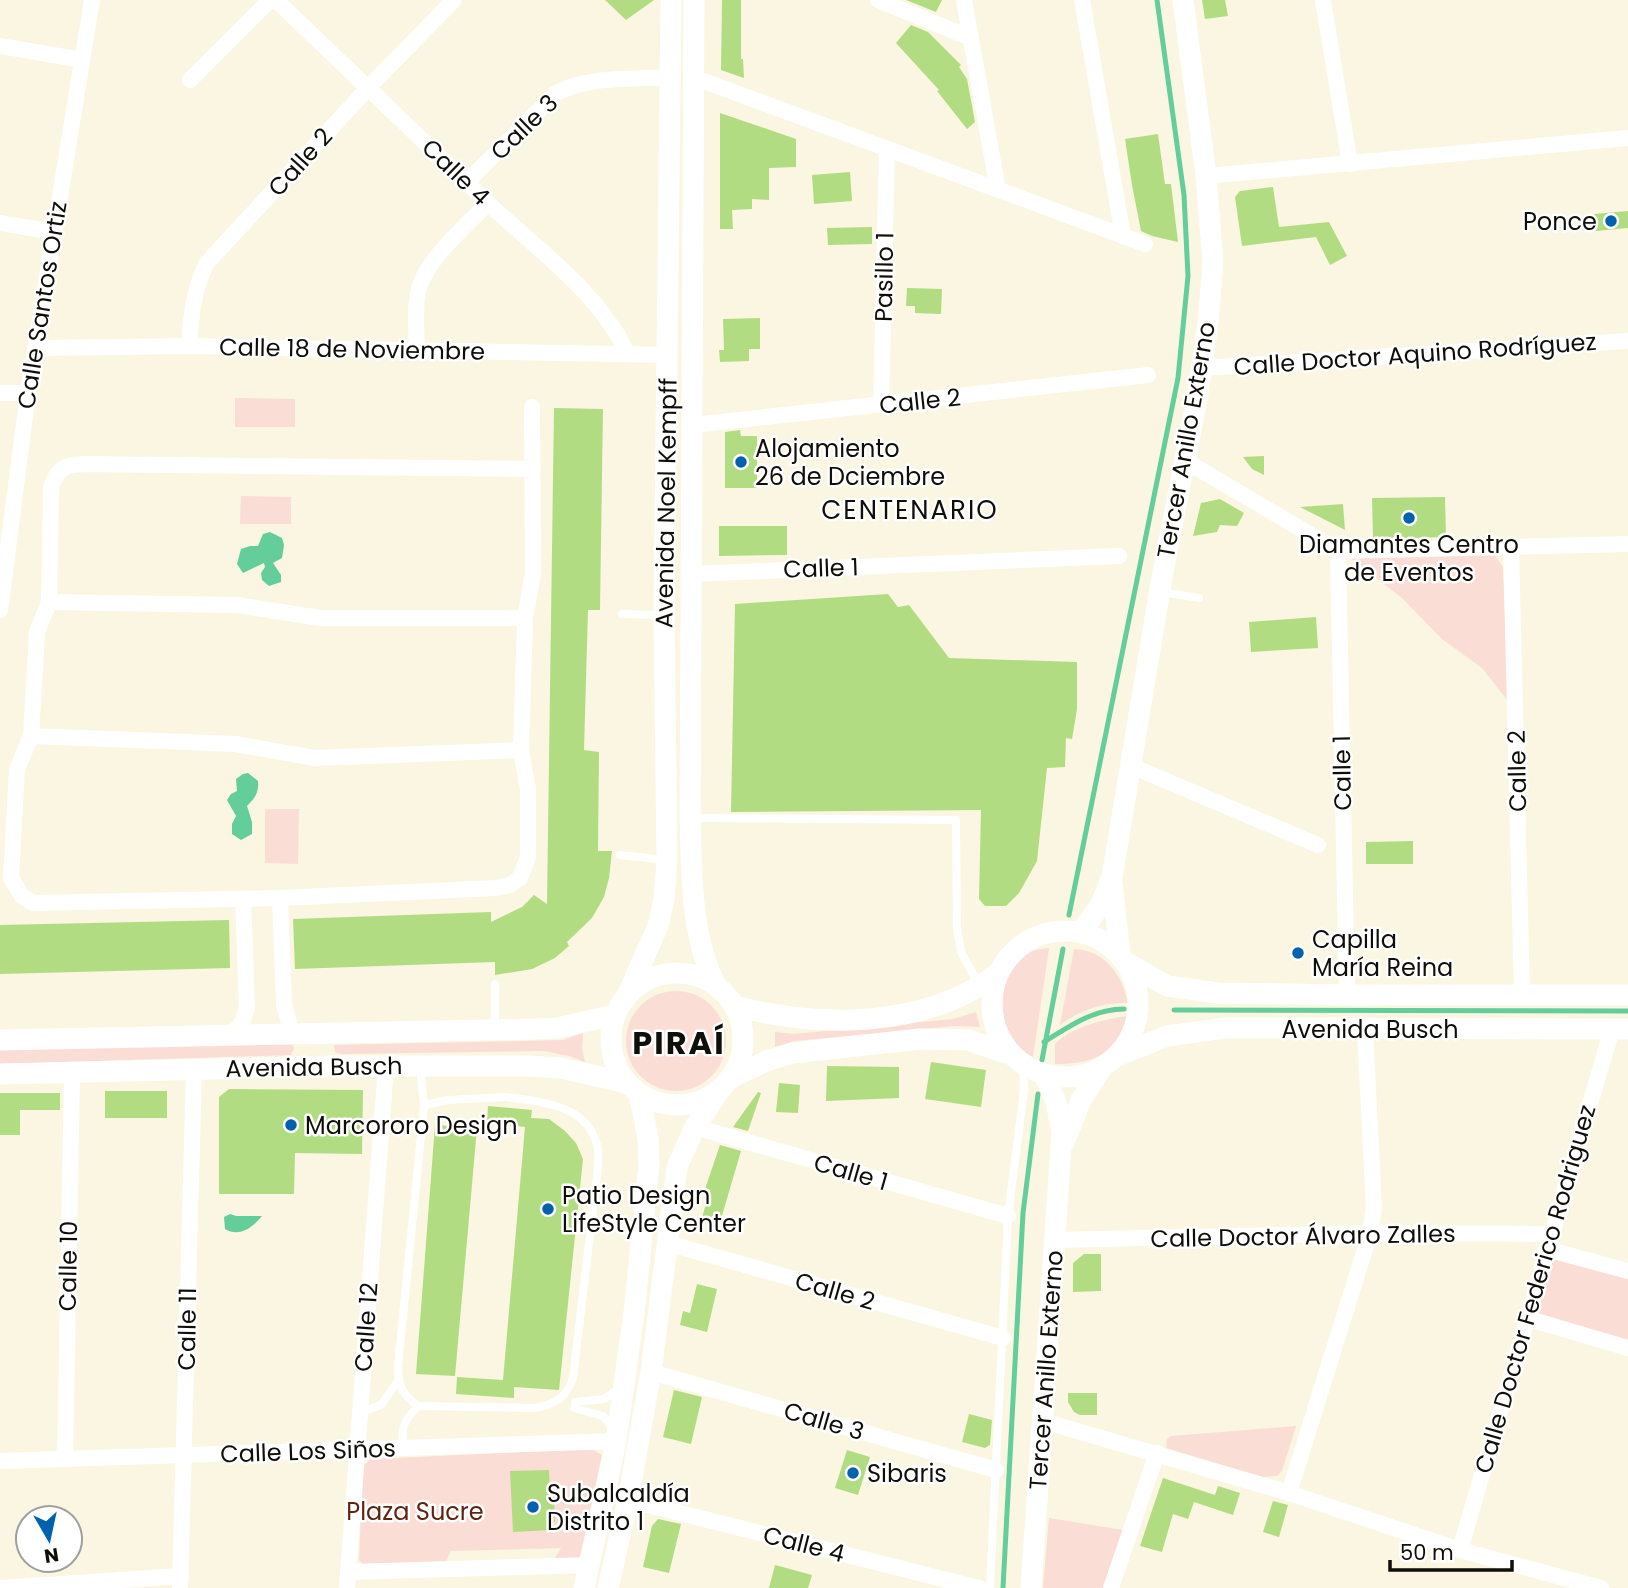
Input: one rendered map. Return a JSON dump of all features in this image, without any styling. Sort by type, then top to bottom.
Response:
[{"type":"main road","name":"Avenida Noel Kempff","points":[[620,1006],[658,926],[664,900],[667,860],[664,615],[671,0]]},
{"type":"main road","points":[[680,0],[682,62],[693,77]]},
{"type":"main road","name":"Avenida Noel Kempff","points":[[694,0],[690,818],[694,915],[705,963],[716,986]]},
{"type":"main road","name":"Tercer Anillo Externo","points":[[1123,958],[1114,916],[1112,877],[1159,592],[1202,368],[1213,262],[1206,176],[1183,0]]},
{"type":"main road","points":[[670,78],[678,84],[687,105],[687,220],[694,240]]},
{"type":"main road","points":[[668,360],[672,378],[673,414],[679,422],[692,425]]},
{"type":"main road","points":[[667,478],[677,481],[685,491],[691,537]]},
{"type":"main road","name":"Tercer Anillo Externo","points":[[1081,932],[1100,906],[1112,877]]},
{"type":"main road","points":[[608,1588],[628,1500],[651,1372],[677,1167],[695,1127],[726,1082],[740,1057],[743,1035],[734,1006],[716,986],[685,974],[668,974],[645,982],[620,1006],[611,1032],[611,1051],[617,1068],[633,1088],[650,1099],[673,1105],[691,1104],[707,1098],[726,1082],[769,1060],[793,1053],[920,1039],[968,1040],[1017,1059],[1044,1074],[1064,1077],[1084,1075],[1110,1061],[1132,1035],[1139,1010],[1136,985],[1123,958],[1107,943],[1081,932],[1056,931],[1031,939],[1007,959],[989,981],[951,1002],[916,1012],[867,1018],[790,1018],[734,1006]]},
{"type":"main road","name":"Avenida Busch","points":[[1123,958],[1167,986],[1180,989],[1218,993],[1522,995],[1564,1014],[1620,1029]]},
{"type":"main road","points":[[989,981],[992,1017],[999,1037],[1017,1059]]},
{"type":"main road","name":"Avenida Busch","points":[[1110,1061],[1167,1036],[1193,1031],[1225,1028],[1365,1030],[1564,1014],[1628,995]]},
{"type":"main road","name":"Avenida Busch","points":[[0,1040],[557,1028],[620,1006]]},
{"type":"main road","points":[[290,1067],[296,1062],[299,1048],[292,1033]]},
{"type":"main road","points":[[333,1033],[324,1042],[323,1048],[329,1062],[336,1066]]},
{"type":"main road","name":"Tercer Anillo Externo","points":[[1061,1152],[1081,1100],[1110,1061]]},
{"type":"main road","name":"Avenida Busch","points":[[0,1074],[336,1066],[560,1068],[633,1088]]},
{"type":"main road","name":"Tercer Anillo Externo","points":[[1031,1588],[1062,1132],[1056,1102],[1044,1074]]},
{"type":"main road","points":[[584,1588],[617,1438],[635,1306],[649,1164],[648,1138],[633,1088]]},
{"type":"main road","points":[[628,1500],[622,1481],[642,1359],[642,1339],[635,1306]]},
{"type":"main road","points":[[590,1565],[599,1572],[601,1588]]},
{"type":"street","name":"Calle Santos Ortiz","points":[[0,611],[4,540],[92,0]]},
{"type":"street","points":[[190,80],[270,0]]},
{"type":"street","name":"Calle 4","points":[[276,0],[567,275],[618,334],[627,352]]},
{"type":"street","name":"Calle 2","points":[[189,346],[192,304],[206,264],[368,88],[454,0]]},
{"type":"street","points":[[878,0],[971,38]]},
{"type":"street","points":[[964,0],[998,190]]},
{"type":"street","points":[[1082,0],[1124,236]]},
{"type":"street","points":[[1324,0],[1350,164]]},
{"type":"street","points":[[0,46],[82,60]]},
{"type":"street","points":[[693,77],[1145,244]]},
{"type":"street","name":"Calle 3","points":[[467,182],[555,94],[568,87],[582,83],[670,78]]},
{"type":"street","points":[[1206,176],[1628,138]]},
{"type":"street","name":"Pasillo 1","points":[[881,405],[887,149]]},
{"type":"street","points":[[417,352],[417,293],[423,278],[430,264],[488,203]]},
{"type":"street","points":[[0,223],[54,232]]},
{"type":"street","name":"Calle Doctor Aquino Rodríguez","points":[[1202,368],[1628,341]]},
{"type":"street","name":"Calle 18 de Noviembre","points":[[35,348],[189,346],[417,352],[627,352],[668,360]]},
{"type":"street","name":"Calle 2","points":[[692,425],[1148,375]]},
{"type":"street","points":[[0,393],[27,393]]},
{"type":"street","points":[[532,407],[533,469],[533,573],[525,618],[522,750],[528,789],[528,857],[520,878],[509,885],[496,888],[280,898],[33,903],[22,896],[11,878],[17,769],[31,736],[37,632],[49,602],[51,487],[56,473],[67,465],[533,469]]},
{"type":"street","points":[[1184,460],[1338,551],[1628,544]]},
{"type":"street","name":"Calle 2","points":[[1511,547],[1522,995]]},
{"type":"street","name":"Calle 1","points":[[1338,551],[1347,995]]},
{"type":"street","name":"Calle 1","points":[[691,574],[1119,556]]},
{"type":"street","points":[[49,602],[237,605],[319,618],[525,618]]},
{"type":"street","points":[[31,736],[235,744],[315,758],[522,750]]},
{"type":"street","points":[[1131,766],[1318,845]]},
{"type":"street","points":[[280,898],[284,1005],[292,1033]]},
{"type":"street","points":[[230,1036],[242,1023],[247,1008],[243,899]]},
{"type":"street","name":"Calle Doctor Federico Rodriguez","points":[[1460,1550],[1548,1241],[1620,1029]]},
{"type":"street","points":[[1289,1493],[1370,1233],[1374,1208],[1365,1030]]},
{"type":"street","name":"Calle 12","points":[[348,1580],[386,1066]]},
{"type":"street","name":"Calle 11","points":[[180,1582],[194,1069]]},
{"type":"street","name":"Calle 10","points":[[65,1459],[72,1073]]},
{"type":"street","name":"Calle 1","points":[[695,1127],[1008,1216]]},
{"type":"street","name":"Calle Doctor Álvaro Zalles","points":[[1055,1240],[1370,1233],[1548,1241],[1628,1271]]},
{"type":"street","name":"Calle 2","points":[[667,1243],[1003,1338]]},
{"type":"street","points":[[1526,1318],[1628,1348]]},
{"type":"street","name":"Calle 3","points":[[651,1372],[996,1470]]},
{"type":"street","points":[[1043,1421],[1289,1493],[1460,1550],[1601,1588]]},
{"type":"street","name":"Calle Los Siños","points":[[0,1461],[356,1450],[617,1438]]},
{"type":"street","points":[[1111,1588],[1157,1453]]},
{"type":"street","name":"Calle 4","points":[[628,1500],[979,1588]]},
{"type":"street","points":[[348,1580],[590,1565]]},
{"type":"street","points":[[0,1588],[180,1582]]},
{"type":"lane","points":[[1159,592],[1199,598]]},
{"type":"lane","points":[[622,614],[664,615]]},
{"type":"lane","points":[[690,818],[956,820],[957,929],[961,952],[989,981]]},
{"type":"lane","points":[[620,855],[667,860]]},
{"type":"lane","points":[[495,984],[495,1030]]},
{"type":"lane","points":[[990,1588],[1008,1216],[1024,1090],[1017,1059]]},
{"type":"lane","points":[[419,1066],[424,1105],[398,1381],[402,1391],[419,1406],[535,1408],[550,1405],[561,1400],[569,1391],[573,1378],[598,1167],[598,1145],[589,1127],[572,1112],[547,1102],[505,1097],[448,1100],[424,1105]]},
{"type":"lane","points":[[359,1413],[381,1405],[398,1381]]},
{"type":"lane","points":[[617,1438],[603,1416],[574,1405],[604,1399],[624,1384]]},
{"type":"lane","points":[[404,1448],[402,1426],[419,1406]]},
{"type":"green space","points":[[235,398],[295,399],[295,427],[235,427]]},
{"type":"green space","points":[[241,496],[291,497],[291,524],[240,524]]},
{"type":"green space","points":[[1493,553],[1503,567],[1508,701],[1482,668],[1442,639],[1402,598],[1351,558]]},
{"type":"green space","points":[[265,809],[299,809],[298,864],[265,863]]},
{"type":"green space","points":[[1049,948],[1033,1057],[1020,1048],[1010,1036],[1002,1005],[1004,989],[1019,961],[1032,951]]},
{"type":"green space","points":[[1074,949],[1095,954],[1110,966],[1121,983],[1128,1003],[1092,1008],[1060,1025]]},
{"type":"green space","points":[[676,991],[695,995],[712,1005],[722,1022],[726,1041],[722,1060],[712,1077],[695,1087],[676,1091],[657,1087],[640,1077],[630,1060],[626,1041],[630,1022],[640,1005],[657,995]]},
{"type":"green space","points":[[976,1012],[980,1027],[955,1026],[794,1041],[775,1047],[775,1032],[794,1034],[953,1019]]},
{"type":"green space","points":[[1127,1016],[1117,1040],[1102,1055],[1081,1062],[1055,1064],[1055,1044],[1063,1038],[1089,1025]]},
{"type":"green space","points":[[583,1033],[585,1062],[544,1051],[342,1054],[335,1052],[334,1045],[563,1040]]},
{"type":"green space","points":[[291,1042],[294,1048],[291,1055],[0,1064],[0,1050]]},
{"type":"green space","points":[[1551,1255],[1628,1276],[1628,1341],[1534,1315]]},
{"type":"green space","points":[[1296,1426],[1282,1471],[1277,1476],[1263,1477],[1166,1448],[1167,1439],[1171,1436]]},
{"type":"green space","name":"Plaza Sucre","points":[[592,1449],[603,1456],[585,1553],[576,1561],[553,1562],[561,1548],[451,1551],[444,1565],[366,1567],[359,1560],[363,1466],[371,1459]]},
{"type":"green space","points":[[1049,1518],[1123,1530],[1104,1588],[1043,1588]]},
{"type":"shaded area","points":[[270,532],[282,538],[284,545],[282,558],[273,563],[281,575],[281,582],[269,586],[262,580],[264,563],[243,573],[237,564],[241,549],[258,546],[263,534]]},
{"type":"shaded area","points":[[248,773],[258,781],[258,789],[247,806],[252,822],[252,834],[241,840],[232,834],[232,824],[236,816],[227,800],[237,791],[236,779]]},
{"type":"shaded area","points":[[230,1214],[262,1216],[250,1227],[236,1232],[225,1229],[224,1217]]},
{"type":"building","points":[[605,0],[654,0],[626,20]]},
{"type":"building","points":[[722,0],[741,0],[741,59],[744,78],[721,70]]},
{"type":"building","points":[[906,0],[942,0],[936,12]]},
{"type":"building","points":[[1202,0],[1225,0],[1228,16],[1205,19]]},
{"type":"building","points":[[911,25],[928,32],[961,65],[959,67],[967,79],[975,122],[967,129],[937,91],[939,90],[896,43]]},
{"type":"building","points":[[720,113],[796,139],[796,167],[769,168],[769,200],[752,199],[752,209],[732,210],[733,229],[720,229]]},
{"type":"building","points":[[1158,134],[1165,184],[1171,184],[1178,242],[1141,231],[1132,185],[1125,139]]},
{"type":"building","points":[[850,172],[852,201],[814,204],[812,175]]},
{"type":"building","points":[[1273,187],[1279,227],[1329,222],[1347,256],[1330,265],[1316,237],[1242,246],[1235,197],[1240,191]]},
{"type":"building","name":"Ponce","points":[[1628,211],[1628,228],[1596,231],[1594,214]]},
{"type":"building","points":[[872,227],[872,244],[828,245],[827,228]]},
{"type":"building","points":[[907,288],[942,289],[941,314],[915,313],[915,306],[906,306]]},
{"type":"building","points":[[760,318],[760,349],[749,349],[749,361],[720,362],[719,350],[724,350],[723,319]]},
{"type":"building","points":[[554,408],[603,409],[600,610],[588,610],[584,750],[599,752],[598,851],[612,851],[604,897],[592,918],[567,942],[569,946],[555,958],[532,969],[495,975],[495,962],[295,969],[293,919],[491,912],[491,922],[522,907],[534,895],[547,904]]},
{"type":"building","name":"Alojamiento 26 de Dciembre","points":[[740,430],[741,436],[757,436],[757,488],[725,488],[725,432]]},
{"type":"building","points":[[1264,456],[1264,475],[1252,469],[1243,457]]},
{"type":"building","name":"Diamantes Centro de Eventos","points":[[1445,497],[1446,537],[1373,539],[1372,498]]},
{"type":"building","points":[[1220,499],[1244,513],[1237,526],[1220,525],[1217,532],[1193,536],[1201,503]]},
{"type":"building","points":[[1343,504],[1345,530],[1300,507]]},
{"type":"building","points":[[719,526],[787,526],[787,555],[719,556]]},
{"type":"building","points":[[888,594],[898,607],[909,605],[949,658],[1077,662],[1077,709],[1072,739],[1066,738],[1065,767],[1047,768],[1037,861],[1019,893],[1006,906],[985,906],[979,899],[981,810],[731,812],[735,604]]},
{"type":"building","points":[[1316,617],[1318,648],[1251,652],[1249,622]]},
{"type":"building","points":[[1413,841],[1413,864],[1366,864],[1366,842]]},
{"type":"building","points":[[229,920],[230,968],[0,974],[0,925]]},
{"type":"building","points":[[931,1062],[986,1070],[981,1107],[925,1099]]},
{"type":"building","points":[[827,1066],[899,1067],[899,1098],[826,1101]]},
{"type":"building","points":[[779,1083],[800,1085],[798,1113],[776,1112]]},
{"type":"building","name":"Marcororo Design","points":[[229,1089],[363,1090],[362,1154],[295,1153],[294,1194],[219,1194],[219,1097]]},
{"type":"building","points":[[105,1091],[167,1091],[167,1118],[105,1118]]},
{"type":"building","points":[[758,1092],[761,1093],[748,1131],[733,1127]]},
{"type":"building","points":[[0,1093],[60,1093],[60,1110],[20,1110],[20,1135],[0,1135]]},
{"type":"building","name":"Patio Design LifeStyle Center","points":[[488,1106],[532,1110],[531,1118],[549,1119],[576,1143],[583,1159],[559,1390],[514,1387],[514,1398],[456,1394],[457,1377],[503,1380],[525,1127],[487,1123]]},
{"type":"building","points":[[435,1125],[477,1128],[455,1376],[416,1374]]},
{"type":"building","points":[[720,1145],[741,1151],[719,1226],[701,1221],[710,1190],[705,1189]]},
{"type":"building","points":[[1084,1254],[1101,1254],[1101,1291],[1073,1292],[1073,1263]]},
{"type":"building","points":[[697,1284],[717,1289],[707,1332],[680,1325],[683,1311],[690,1313]]},
{"type":"building","points":[[674,1390],[702,1397],[691,1444],[663,1437]]},
{"type":"building","points":[[1068,1393],[1097,1393],[1097,1415],[1080,1415],[1074,1412],[1068,1402]]},
{"type":"building","points":[[969,1414],[992,1420],[990,1445],[985,1448],[962,1442]]},
{"type":"building","name":"Sibaris","points":[[847,1450],[870,1457],[858,1495],[835,1488]]},
{"type":"building","name":"Subalcaldía Distrito 1","points":[[549,1470],[550,1493],[554,1493],[555,1522],[551,1522],[551,1530],[513,1532],[510,1471]]},
{"type":"building","points":[[1163,1478],[1215,1495],[1218,1486],[1240,1493],[1233,1515],[1194,1502],[1188,1519],[1173,1514],[1162,1552],[1140,1546]]},
{"type":"building","points":[[1273,1501],[1288,1505],[1279,1537],[1263,1532]]},
{"type":"building","points":[[658,1519],[681,1524],[669,1573],[643,1567],[652,1526]]},
{"type":"building","points":[[775,1565],[812,1575],[808,1588],[769,1588]]},
{"type":"waterway","points":[[1069,915],[1178,378],[1188,276],[1184,195],[1157,0]]},
{"type":"waterway","points":[[1042,1060],[1063,949]]},
{"type":"waterway","points":[[1044,1042],[1092,1015],[1124,1009]]},
{"type":"waterway","points":[[1174,1010],[1628,1011]]},
{"type":"waterway","points":[[1003,1588],[1023,1213],[1038,1094]]},
{"type":"place","name":"Ponce","points":[[1611,221]]},
{"type":"place","name":"Alojamiento 26 de Dciembre","points":[[741,462]]},
{"type":"place","name":"Diamantes Centro de Eventos","points":[[1409,518]]},
{"type":"place","name":"Capilla María Reina","points":[[1298,953]]},
{"type":"place","name":"Marcororo Design","points":[[291,1125]]},
{"type":"place","name":"Patio Design LifeStyle Center","points":[[548,1209]]},
{"type":"place","name":"Sibaris","points":[[853,1473]]},
{"type":"place","name":"Subalcaldía Distrito 1","points":[[533,1507]]},
{"type":"district","name":"CENTENARIO","points":[[910,510]]},
{"type":"district","name":"PIRAÍ","points":[[679,1042]]}]
